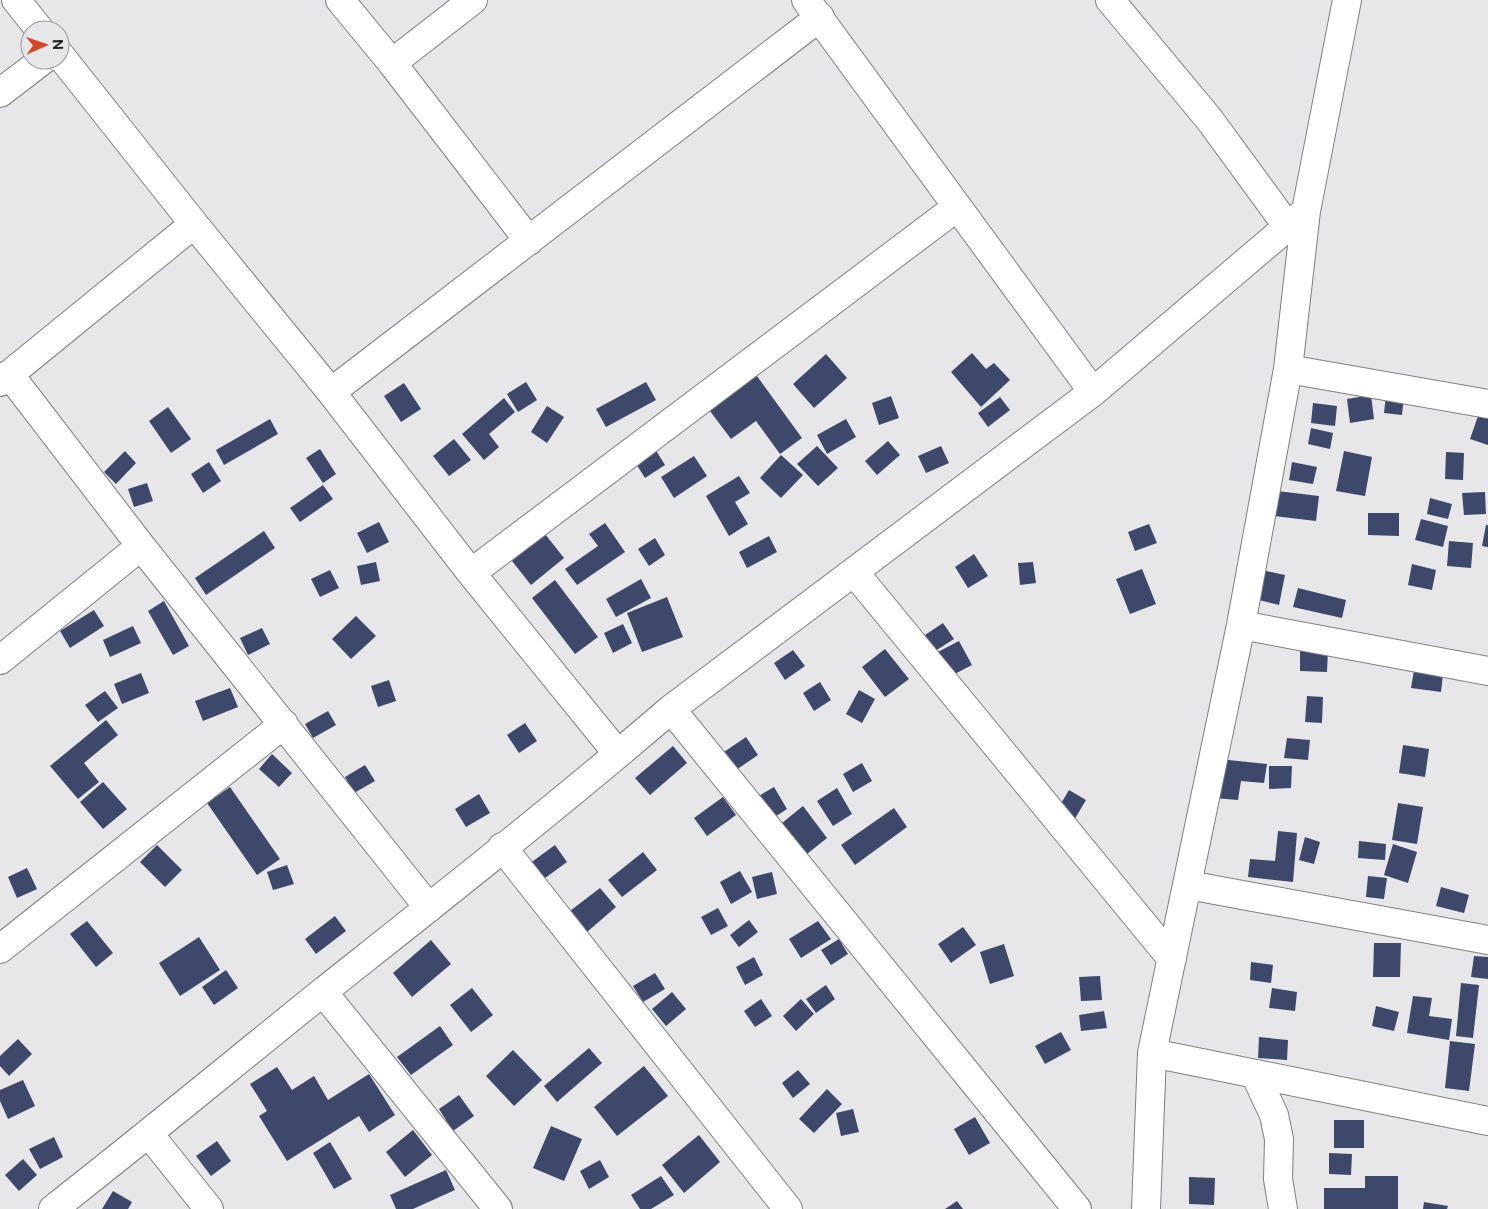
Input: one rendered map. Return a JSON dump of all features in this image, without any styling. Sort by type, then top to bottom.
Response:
[{"type":"street","points":[[16,0],[32,20]]},
{"type":"street","points":[[340,0],[392,63],[529,240]]},
{"type":"street","points":[[392,63],[473,0]]},
{"type":"street","points":[[1110,0],[1209,119],[1297,219]]},
{"type":"street","points":[[1146,1209],[1152,1052],[1241,625],[1288,369],[1297,219],[1347,0]]},
{"type":"street","points":[[331,392],[529,240],[813,9],[1093,392]]},
{"type":"street","points":[[70,68],[331,392],[471,573],[618,754]]},
{"type":"street","points":[[0,93],[30,70]]},
{"type":"street","points":[[471,573],[957,207]]},
{"type":"street","points":[[53,1209],[429,908],[671,709],[1093,392],[1297,219]]},
{"type":"street","points":[[194,224],[5,378],[284,724],[429,908]]},
{"type":"street","points":[[1288,369],[1488,404]]},
{"type":"street","points":[[0,660],[141,546]]},
{"type":"street","points":[[854,572],[1172,960]]},
{"type":"street","points":[[1241,625],[1488,671]]},
{"type":"street","points":[[671,709],[1077,1209]]},
{"type":"street","points":[[0,949],[284,724]]},
{"type":"street","points":[[502,847],[788,1209]]},
{"type":"street","points":[[1188,885],[1488,940]]},
{"type":"street","points":[[323,992],[498,1209]]},
{"type":"street","points":[[1152,1052],[1488,1121]]},
{"type":"street","points":[[1255,1074],[1274,1116],[1279,1140],[1278,1179],[1284,1209]]},
{"type":"street","points":[[149,1134],[209,1209]]},
{"type":"building","points":[[972,353],[986,369],[994,363],[1010,380],[981,407],[951,372]]},
{"type":"building","points":[[826,354],[847,378],[814,408],[793,384]]},
{"type":"building","points":[[754,372],[802,438],[780,454],[756,421],[731,439],[707,407]]},
{"type":"building","points":[[526,382],[537,400],[518,412],[507,394]]},
{"type":"building","points":[[646,382],[656,400],[606,427],[596,409]]},
{"type":"building","points":[[404,383],[421,409],[401,422],[384,396]]},
{"type":"building","points":[[1371,395],[1374,419],[1350,423],[1347,399]]},
{"type":"building","points":[[1386,395],[1404,397],[1402,415],[1384,413]]},
{"type":"building","points":[[891,396],[899,418],[879,425],[872,403]]},
{"type":"building","points":[[1000,397],[1010,410],[988,427],[978,413]]},
{"type":"building","points":[[504,398],[515,412],[489,434],[499,447],[484,460],[462,434]]},
{"type":"building","points":[[1313,403],[1337,406],[1335,426],[1311,423]]},
{"type":"building","points":[[547,406],[564,417],[547,443],[531,432]]},
{"type":"building","points":[[168,407],[191,439],[171,453],[149,421]]},
{"type":"building","points":[[1478,416],[1488,419],[1488,445],[1470,439]]},
{"type":"building","points":[[270,419],[278,434],[224,465],[216,450]]},
{"type":"building","points":[[846,419],[856,437],[827,454],[817,435]]},
{"type":"building","points":[[1311,428],[1333,433],[1330,449],[1308,444]]},
{"type":"building","points":[[454,439],[471,460],[449,476],[433,456]]},
{"type":"building","points":[[888,441],[900,455],[877,475],[865,461]]},
{"type":"building","points":[[817,446],[838,468],[818,486],[797,464]]},
{"type":"building","points":[[941,446],[949,463],[926,473],[918,456]]},
{"type":"building","points":[[320,449],[336,474],[323,483],[306,458]]},
{"type":"building","points":[[655,449],[665,465],[645,478],[635,462]]},
{"type":"building","points":[[125,451],[136,463],[116,484],[104,472]]},
{"type":"building","points":[[1344,451],[1372,457],[1365,496],[1336,491]]},
{"type":"building","points":[[1446,452],[1464,453],[1463,480],[1445,479]]},
{"type":"building","points":[[781,455],[803,475],[781,498],[760,478]]},
{"type":"building","points":[[694,456],[707,476],[674,498],[661,477]]},
{"type":"building","points":[[209,462],[221,481],[203,493],[191,474]]},
{"type":"building","points":[[1292,462],[1317,467],[1313,484],[1289,480]]},
{"type":"building","points":[[739,476],[750,493],[735,502],[748,524],[729,536],[706,496]]},
{"type":"building","points":[[147,483],[153,501],[134,507],[128,489]]},
{"type":"building","points":[[323,485],[333,499],[300,522],[290,508]]},
{"type":"building","points":[[1277,491],[1319,496],[1316,521],[1274,516]]},
{"type":"building","points":[[1485,492],[1486,514],[1464,515],[1462,493]]},
{"type":"building","points":[[1430,498],[1452,504],[1448,519],[1427,514]]},
{"type":"building","points":[[1368,513],[1399,513],[1399,536],[1368,535]]},
{"type":"building","points":[[1421,519],[1448,526],[1443,547],[1415,540]]},
{"type":"building","points":[[379,522],[389,542],[367,553],[357,533]]},
{"type":"building","points":[[605,523],[625,552],[577,585],[565,569],[598,546],[589,534]]},
{"type":"building","points":[[1149,524],[1157,543],[1135,551],[1128,532]]},
{"type":"building","points":[[1486,525],[1488,525],[1488,547],[1482,546]]},
{"type":"building","points":[[264,531],[275,548],[206,595],[195,578]]},
{"type":"building","points":[[545,534],[564,558],[531,585],[512,561]]},
{"type":"building","points":[[769,536],[777,552],[747,568],[739,552]]},
{"type":"building","points":[[655,538],[665,555],[649,566],[638,549]]},
{"type":"building","points":[[1449,541],[1473,543],[1471,568],[1447,566]]},
{"type":"building","points":[[974,554],[988,576],[968,588],[955,567]]},
{"type":"building","points":[[376,562],[380,581],[361,585],[357,566]]},
{"type":"building","points":[[1033,562],[1036,583],[1020,585],[1018,563]]},
{"type":"building","points":[[1412,564],[1436,570],[1432,590],[1408,585]]},
{"type":"building","points":[[1142,569],[1156,604],[1130,614],[1116,579]]},
{"type":"building","points":[[1257,569],[1285,575],[1279,605],[1251,598]]},
{"type":"building","points":[[330,570],[339,588],[320,597],[311,579]]},
{"type":"building","points":[[641,579],[651,598],[616,617],[606,599]]},
{"type":"building","points":[[555,580],[598,637],[575,654],[532,598]]},
{"type":"building","points":[[1298,588],[1346,600],[1342,618],[1293,607]]},
{"type":"building","points":[[667,597],[683,637],[642,652],[627,613]]},
{"type":"building","points":[[164,601],[189,646],[173,655],[148,611]]},
{"type":"building","points":[[94,610],[104,626],[70,648],[60,631]]},
{"type":"building","points":[[356,616],[376,636],[351,659],[332,639]]},
{"type":"building","points":[[943,623],[954,639],[932,653],[922,637]]},
{"type":"building","points":[[623,624],[632,643],[613,653],[604,633]]},
{"type":"building","points":[[133,626],[141,643],[110,657],[103,640]]},
{"type":"building","points":[[262,628],[270,644],[248,655],[240,638]]},
{"type":"building","points":[[959,641],[972,665],[947,678],[934,654]]},
{"type":"building","points":[[885,649],[909,679],[885,697],[862,667]]},
{"type":"building","points":[[1300,649],[1328,650],[1327,672],[1300,671]]},
{"type":"building","points":[[793,650],[805,666],[785,680],[774,663]]},
{"type":"building","points":[[1414,670],[1443,674],[1441,692],[1411,688]]},
{"type":"building","points":[[141,673],[149,693],[122,704],[114,684]]},
{"type":"building","points":[[389,680],[396,701],[378,707],[371,686]]},
{"type":"building","points":[[820,682],[831,700],[814,711],[803,693]]},
{"type":"building","points":[[230,688],[238,707],[203,721],[195,701]]},
{"type":"building","points":[[859,690],[875,699],[862,723],[846,714]]},
{"type":"building","points":[[105,691],[118,708],[98,722],[85,705]]},
{"type":"building","points":[[1307,696],[1323,697],[1322,723],[1305,722]]},
{"type":"building","points":[[328,711],[336,725],[313,738],[305,724]]},
{"type":"building","points":[[106,720],[118,735],[84,763],[99,782],[78,799],[50,766]]},
{"type":"building","points":[[525,723],[537,741],[519,753],[507,735]]},
{"type":"building","points":[[746,737],[758,755],[736,770],[724,752]]},
{"type":"building","points":[[1287,738],[1310,740],[1308,760],[1284,758]]},
{"type":"building","points":[[1403,745],[1429,749],[1425,777],[1399,773]]},
{"type":"building","points":[[673,746],[687,763],[650,795],[635,778]]},
{"type":"building","points":[[272,754],[292,773],[279,787],[259,769]]},
{"type":"building","points":[[1219,759],[1267,764],[1264,783],[1241,781],[1238,800],[1214,798]]},
{"type":"building","points":[[862,763],[872,781],[853,792],[843,774]]},
{"type":"building","points":[[365,765],[375,781],[354,793],[345,777]]},
{"type":"building","points":[[1269,766],[1292,766],[1291,788],[1269,789]]},
{"type":"building","points":[[103,782],[127,809],[103,829],[80,802]]},
{"type":"building","points":[[230,787],[280,859],[257,875],[207,803]]},
{"type":"building","points":[[774,787],[787,809],[770,820],[757,797]]},
{"type":"building","points":[[837,788],[852,814],[833,826],[817,801]]},
{"type":"building","points":[[1069,790],[1086,800],[1073,822],[1056,812]]},
{"type":"building","points":[[479,794],[490,813],[466,827],[455,809]]},
{"type":"building","points":[[723,797],[736,815],[707,836],[694,818]]},
{"type":"building","points":[[1398,803],[1423,807],[1417,844],[1392,840]]},
{"type":"building","points":[[803,806],[827,838],[807,854],[782,823]]},
{"type":"building","points":[[894,808],[907,827],[855,865],[841,845]]},
{"type":"building","points":[[1278,831],[1297,833],[1293,882],[1248,877],[1250,859],[1275,861]]},
{"type":"building","points":[[1305,837],[1320,842],[1314,864],[1299,860]]},
{"type":"building","points":[[1359,841],[1386,844],[1385,860],[1358,858]]},
{"type":"building","points":[[1393,844],[1417,852],[1408,883],[1384,875]]},
{"type":"building","points":[[157,845],[182,870],[165,887],[140,862]]},
{"type":"building","points":[[555,845],[567,862],[541,881],[529,864]]},
{"type":"building","points":[[643,852],[657,870],[622,897],[608,880]]},
{"type":"building","points":[[287,865],[294,884],[273,890],[267,872]]},
{"type":"building","points":[[27,868],[37,889],[17,898],[8,877]]},
{"type":"building","points":[[740,871],[752,892],[731,904],[720,882]]},
{"type":"building","points":[[772,872],[777,894],[757,899],[752,877]]},
{"type":"building","points":[[1368,876],[1387,878],[1384,899],[1366,897]]},
{"type":"building","points":[[1441,887],[1469,895],[1464,913],[1436,906]]},
{"type":"building","points":[[600,888],[616,907],[587,932],[570,911]]},
{"type":"building","points":[[718,908],[728,926],[711,935],[701,917]]},
{"type":"building","points":[[335,916],[346,931],[316,954],[305,939]]},
{"type":"building","points":[[749,920],[758,932],[739,947],[730,935]]},
{"type":"building","points":[[87,921],[113,953],[96,967],[70,934]]},
{"type":"building","points":[[818,921],[831,939],[801,958],[789,939]]},
{"type":"building","points":[[963,927],[976,945],[951,963],[938,944]]},
{"type":"building","points":[[199,937],[220,970],[180,996],[159,963]]},
{"type":"building","points":[[839,939],[848,954],[831,965],[821,950]]},
{"type":"building","points":[[431,940],[451,964],[412,997],[393,973]]},
{"type":"building","points":[[1374,943],[1401,943],[1400,977],[1373,977]]},
{"type":"building","points":[[1004,944],[1014,976],[990,984],[980,952]]},
{"type":"building","points":[[1474,956],[1488,957],[1488,979],[1471,977]]},
{"type":"building","points":[[754,957],[763,975],[745,985],[736,967]]},
{"type":"building","points":[[1251,962],[1273,965],[1271,983],[1250,980]]},
{"type":"building","points":[[226,970],[238,988],[214,1005],[202,987]]},
{"type":"building","points":[[655,973],[665,989],[643,1002],[633,986]]},
{"type":"building","points":[[1100,976],[1102,1000],[1081,1001],[1079,977]]},
{"type":"building","points":[[1461,983],[1479,985],[1473,1038],[1456,1036]]},
{"type":"building","points":[[826,985],[835,999],[816,1013],[806,999]]},
{"type":"building","points":[[472,988],[493,1015],[471,1032],[450,1005]]},
{"type":"building","points":[[1272,988],[1297,992],[1295,1011],[1269,1008]]},
{"type":"building","points":[[672,992],[686,1009],[666,1026],[652,1009]]},
{"type":"building","points":[[1413,996],[1432,998],[1429,1016],[1452,1019],[1449,1040],[1407,1033]]},
{"type":"building","points":[[761,999],[772,1016],[755,1027],[744,1011]]},
{"type":"building","points":[[801,999],[814,1014],[796,1031],[783,1016]]},
{"type":"building","points":[[1376,1006],[1399,1012],[1394,1031],[1372,1026]]},
{"type":"building","points":[[1104,1011],[1107,1028],[1081,1031],[1079,1015]]},
{"type":"building","points":[[440,1026],[453,1045],[411,1075],[397,1057]]},
{"type":"building","points":[[1061,1032],[1071,1050],[1045,1064],[1035,1046]]},
{"type":"building","points":[[1259,1037],[1288,1040],[1287,1060],[1258,1058]]},
{"type":"building","points":[[18,1039],[32,1054],[9,1076],[0,1066],[0,1056]]},
{"type":"building","points":[[1450,1041],[1475,1044],[1469,1091],[1445,1088]]},
{"type":"building","points":[[589,1048],[602,1063],[557,1102],[544,1086]]},
{"type":"building","points":[[513,1050],[542,1080],[514,1106],[486,1076]]},
{"type":"building","points":[[644,1066],[668,1096],[617,1136],[594,1107]]},
{"type":"building","points":[[277,1067],[292,1090],[314,1076],[328,1100],[369,1074],[395,1115],[369,1132],[359,1116],[287,1161],[259,1116],[267,1111],[250,1084]]},
{"type":"building","points":[[798,1070],[810,1084],[793,1098],[782,1083]]},
{"type":"building","points":[[23,1080],[35,1106],[8,1119],[0,1101],[0,1090]]},
{"type":"building","points":[[827,1089],[842,1104],[814,1133],[799,1119]]},
{"type":"building","points":[[459,1095],[474,1116],[453,1131],[439,1109]]},
{"type":"building","points":[[853,1109],[859,1132],[841,1136],[836,1113]]},
{"type":"building","points":[[975,1117],[990,1143],[969,1155],[954,1129]]},
{"type":"building","points":[[1334,1120],[1364,1120],[1364,1148],[1334,1148]]},
{"type":"building","points":[[551,1126],[582,1139],[564,1181],[533,1168]]},
{"type":"building","points":[[413,1130],[432,1155],[405,1177],[386,1152]]},
{"type":"building","points":[[699,1135],[720,1162],[684,1193],[662,1165]]},
{"type":"building","points":[[54,1137],[63,1157],[40,1169],[29,1149]]},
{"type":"building","points":[[217,1141],[231,1161],[211,1176],[196,1156]]},
{"type":"building","points":[[330,1142],[352,1179],[334,1189],[313,1153]]},
{"type":"building","points":[[1329,1153],[1352,1154],[1351,1175],[1329,1174]]},
{"type":"building","points":[[23,1159],[37,1175],[19,1191],[5,1175]]},
{"type":"building","points":[[600,1160],[609,1177],[589,1189],[580,1171]]},
{"type":"building","points":[[446,1170],[455,1190],[413,1209],[396,1209],[390,1195]]},
{"type":"building","points":[[661,1176],[674,1195],[651,1209],[640,1209],[631,1195]]},
{"type":"building","points":[[1365,1176],[1398,1176],[1398,1209],[1324,1209],[1324,1188],[1365,1188]]},
{"type":"building","points":[[1189,1177],[1215,1178],[1214,1205],[1189,1204]]},
{"type":"building","points":[[113,1191],[132,1202],[128,1209],[102,1209]]},
{"type":"building","points":[[957,1201],[963,1209],[945,1209]]},
{"type":"building","points":[[1424,1202],[1448,1206],[1447,1209],[1423,1209]]}]
